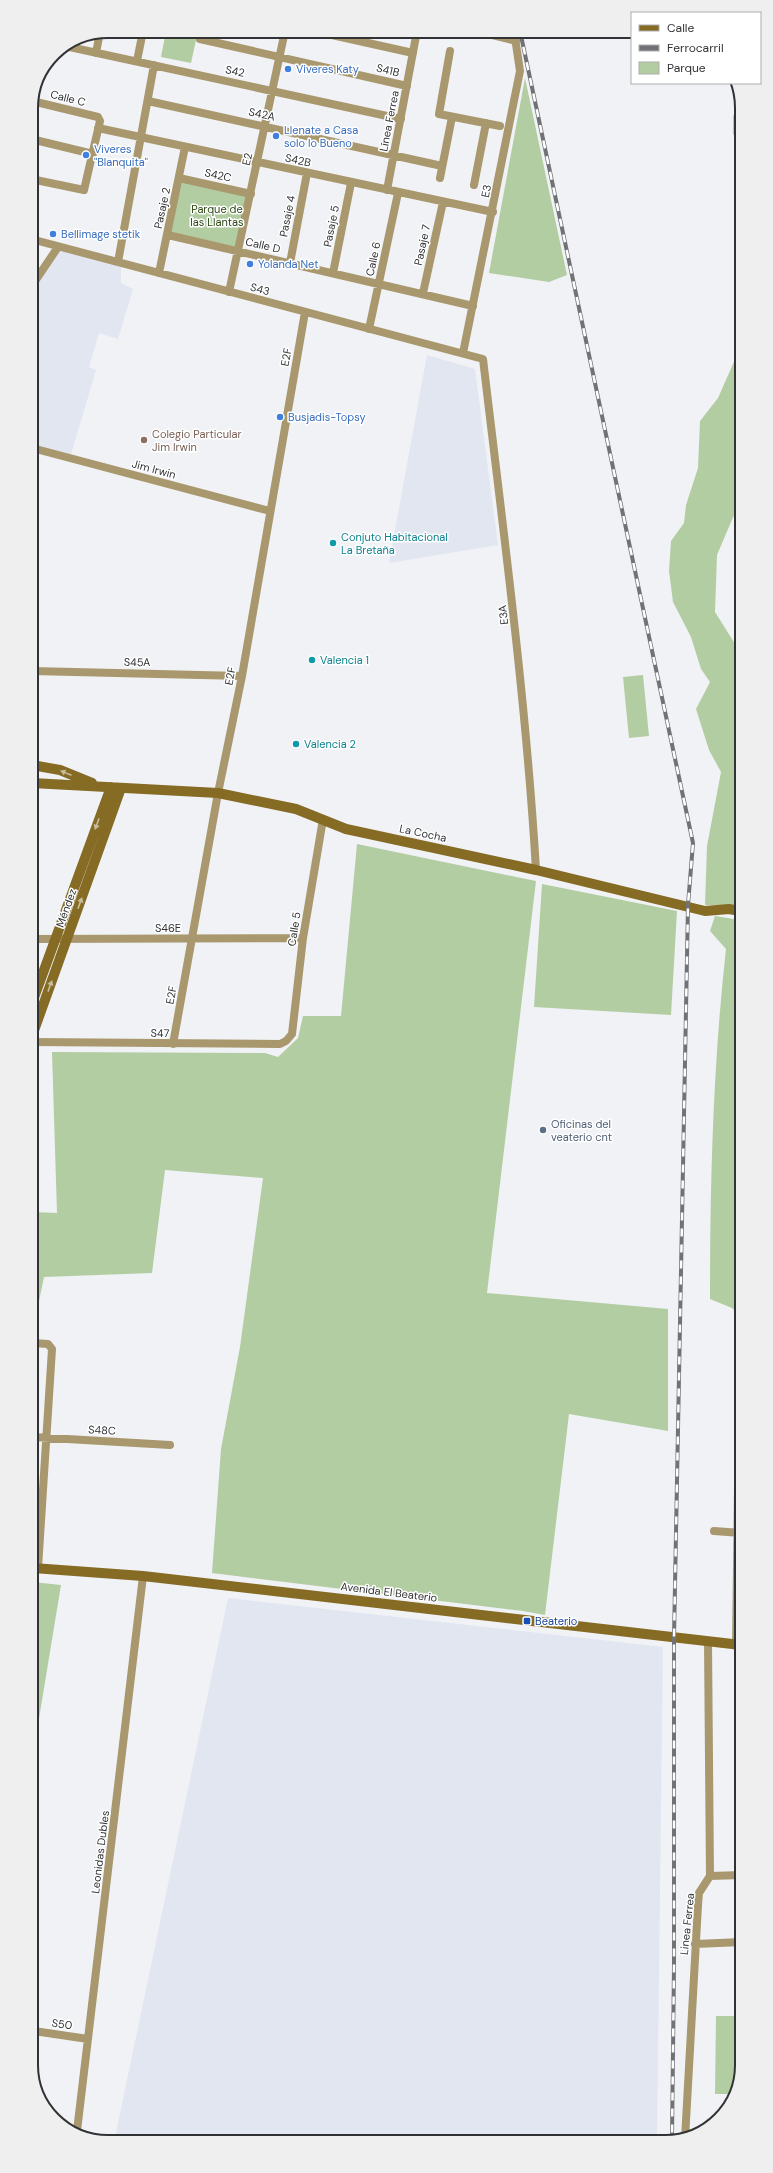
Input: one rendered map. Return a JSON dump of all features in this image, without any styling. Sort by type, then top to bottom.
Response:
[{"type":"street","points":[[137,61],[142,38]]},
{"type":"street","name":"E2","points":[[229,292],[283,38]]},
{"type":"street","points":[[346,38],[413,53]]},
{"type":"street","name":"Línea Ferrea","points":[[387,190],[416,38]]},
{"type":"street","points":[[504,38],[516,41]]},
{"type":"street","name":"E3","points":[[463,354],[493,212],[520,71],[515,38]]},
{"type":"street","points":[[96,53],[99,39]]},
{"type":"street","name":"S41B","points":[[200,39],[407,86]]},
{"type":"street","name":"S42","points":[[72,48],[401,119]]},
{"type":"street","points":[[450,51],[439,111],[441,116],[500,126]]},
{"type":"street","points":[[118,262],[154,65]]},
{"type":"street","name":"S42A","points":[[148,100],[442,166]]},
{"type":"street","name":"Calle C","points":[[38,102],[98,117],[100,121],[98,128]]},
{"type":"street","points":[[440,178],[452,117]]},
{"type":"street","points":[[474,185],[486,123]]},
{"type":"street","points":[[38,180],[84,190],[98,128]]},
{"type":"street","name":"S42B","points":[[98,128],[493,212]]},
{"type":"street","points":[[38,141],[93,154]]},
{"type":"street","name":"Pasaje 2","points":[[160,273],[185,147]]},
{"type":"street","name":"Pasaje 4","points":[[290,263],[307,173]]},
{"type":"street","name":"S42C","points":[[179,178],[251,194]]},
{"type":"street","name":"Pasaje 5","points":[[333,273],[351,183]]},
{"type":"street","name":"Calle 6","points":[[369,329],[398,193]]},
{"type":"street","name":"Pasaje 7","points":[[423,293],[443,202]]},
{"type":"street","name":"Calle D","points":[[168,235],[423,293],[473,306]]},
{"type":"street","name":"S43","points":[[38,241],[483,359]]},
{"type":"street","points":[[38,276],[58,247]]},
{"type":"street","name":"E2F","points":[[173,1044],[218,793],[242,676],[305,312]]},
{"type":"street","name":"E3A","points":[[483,359],[517,643],[530,767],[536,870]]},
{"type":"street","name":"Jim Irwin","points":[[38,450],[270,511]]},
{"type":"street","name":"S45A","points":[[38,671],[242,676]]},
{"type":"street","name":"La Cocha","points":[[38,766],[60,770],[99,786]]},
{"type":"street","name":"La Cocha","points":[[38,783],[218,793],[296,809],[346,829],[536,870],[713,911],[729,909],[735,910]]},
{"type":"street","name":"Méndez","points":[[38,987],[111,787]]},
{"type":"street","name":"Méndez","points":[[38,1019],[121,788]]},
{"type":"street","name":"Calle 5","points":[[286,1041],[292,1034],[303,938],[323,819]]},
{"type":"street","name":"S46E","points":[[38,939],[303,938]]},
{"type":"street","name":"S47","points":[[38,1042],[280,1044],[286,1041]]},
{"type":"street","points":[[38,1344],[51,1346],[48,1438],[38,1546]]},
{"type":"street","name":"S48C","points":[[38,1437],[170,1445]]},
{"type":"street","points":[[714,1531],[735,1533]]},
{"type":"street","name":"Avenida El Beaterio","points":[[38,1568],[143,1576],[735,1645]]},
{"type":"street","name":"Leonidas Dubles","points":[[77,2128],[143,1576]]},
{"type":"street","points":[[708,1642],[710,1876],[735,1875]]},
{"type":"street","name":"Linea Ferrea","points":[[685,2132],[699,1893],[710,1876]]},
{"type":"street","points":[[695,1944],[735,1942]]},
{"type":"street","name":"S50","points":[[38,2032],[88,2039]]},
{"type":"shaded area","points":[[58,247],[121,263],[121,283],[133,289],[118,339],[99,333],[89,367],[96,370],[70,458],[38,450],[38,276]]},
{"type":"shaded area","points":[[427,355],[475,369],[498,545],[389,563]]},
{"type":"shaded area","points":[[228,1598],[663,1647],[657,2135],[115,2135]]},
{"type":"green space","points":[[165,38],[196,38],[191,63],[161,57]]},
{"type":"green space","points":[[525,78],[567,275],[549,282],[489,273]]},
{"type":"green space","points":[[735,113],[735,137],[733,134],[733,116]]},
{"type":"green space","name":"Parque de las Llantas","points":[[182,181],[248,196],[238,248],[168,231]]},
{"type":"green space","points":[[735,359],[735,513],[717,555],[715,612],[735,644],[735,906],[705,905],[707,846],[721,772],[709,750],[696,709],[710,682],[701,669],[691,637],[673,602],[669,571],[671,541],[684,523],[686,505],[698,468],[700,421],[718,398]]},
{"type":"green space","points":[[643,675],[649,736],[629,738],[623,677]]},
{"type":"green space","points":[[357,844],[536,881],[487,1293],[668,1309],[668,1431],[569,1414],[545,1615],[523,1611],[212,1573],[221,1449],[240,1347],[263,1178],[165,1170],[152,1273],[44,1277],[38,1306],[38,1212],[57,1213],[52,1052],[265,1053],[278,1057],[298,1038],[303,1016],[341,1016]]},
{"type":"green space","points":[[542,884],[677,911],[671,1015],[534,1007]]},
{"type":"green space","points":[[715,916],[735,919],[735,1311],[710,1299],[715,1080],[726,949],[710,931]]},
{"type":"green space","points":[[38,1583],[61,1585],[38,1725]]},
{"type":"green space","points":[[716,2016],[735,2016],[734,2079],[729,2094],[715,2094]]},
{"type":"railway","points":[[521,38],[693,843],[688,905],[674,1638],[674,1966],[672,2134]]},
{"type":"place","name":"Viveres Katy","points":[[288,69]]},
{"type":"place","name":"Llenate a Casa solo lo Bueno","points":[[276,136]]},
{"type":"place","name":"Viveres \"Blanquita\"","points":[[86,155]]},
{"type":"place","name":"Bellimage stetik","points":[[53,234]]},
{"type":"place","name":"Yolanda Net","points":[[250,264]]},
{"type":"place","name":"Busjadis-Topsy","points":[[280,417]]},
{"type":"place","name":"Colegio Particular Jim Irwin","points":[[144,440]]},
{"type":"place","name":"Conjuto Habitacional La Bretaña","points":[[333,543]]},
{"type":"place","name":"Valencia 1","points":[[312,660]]},
{"type":"place","name":"Valencia 2","points":[[296,744]]},
{"type":"place","name":"Oficinas del veaterio cnt","points":[[543,1130]]},
{"type":"place","name":"Beaterio","points":[[527,1621]]}]
